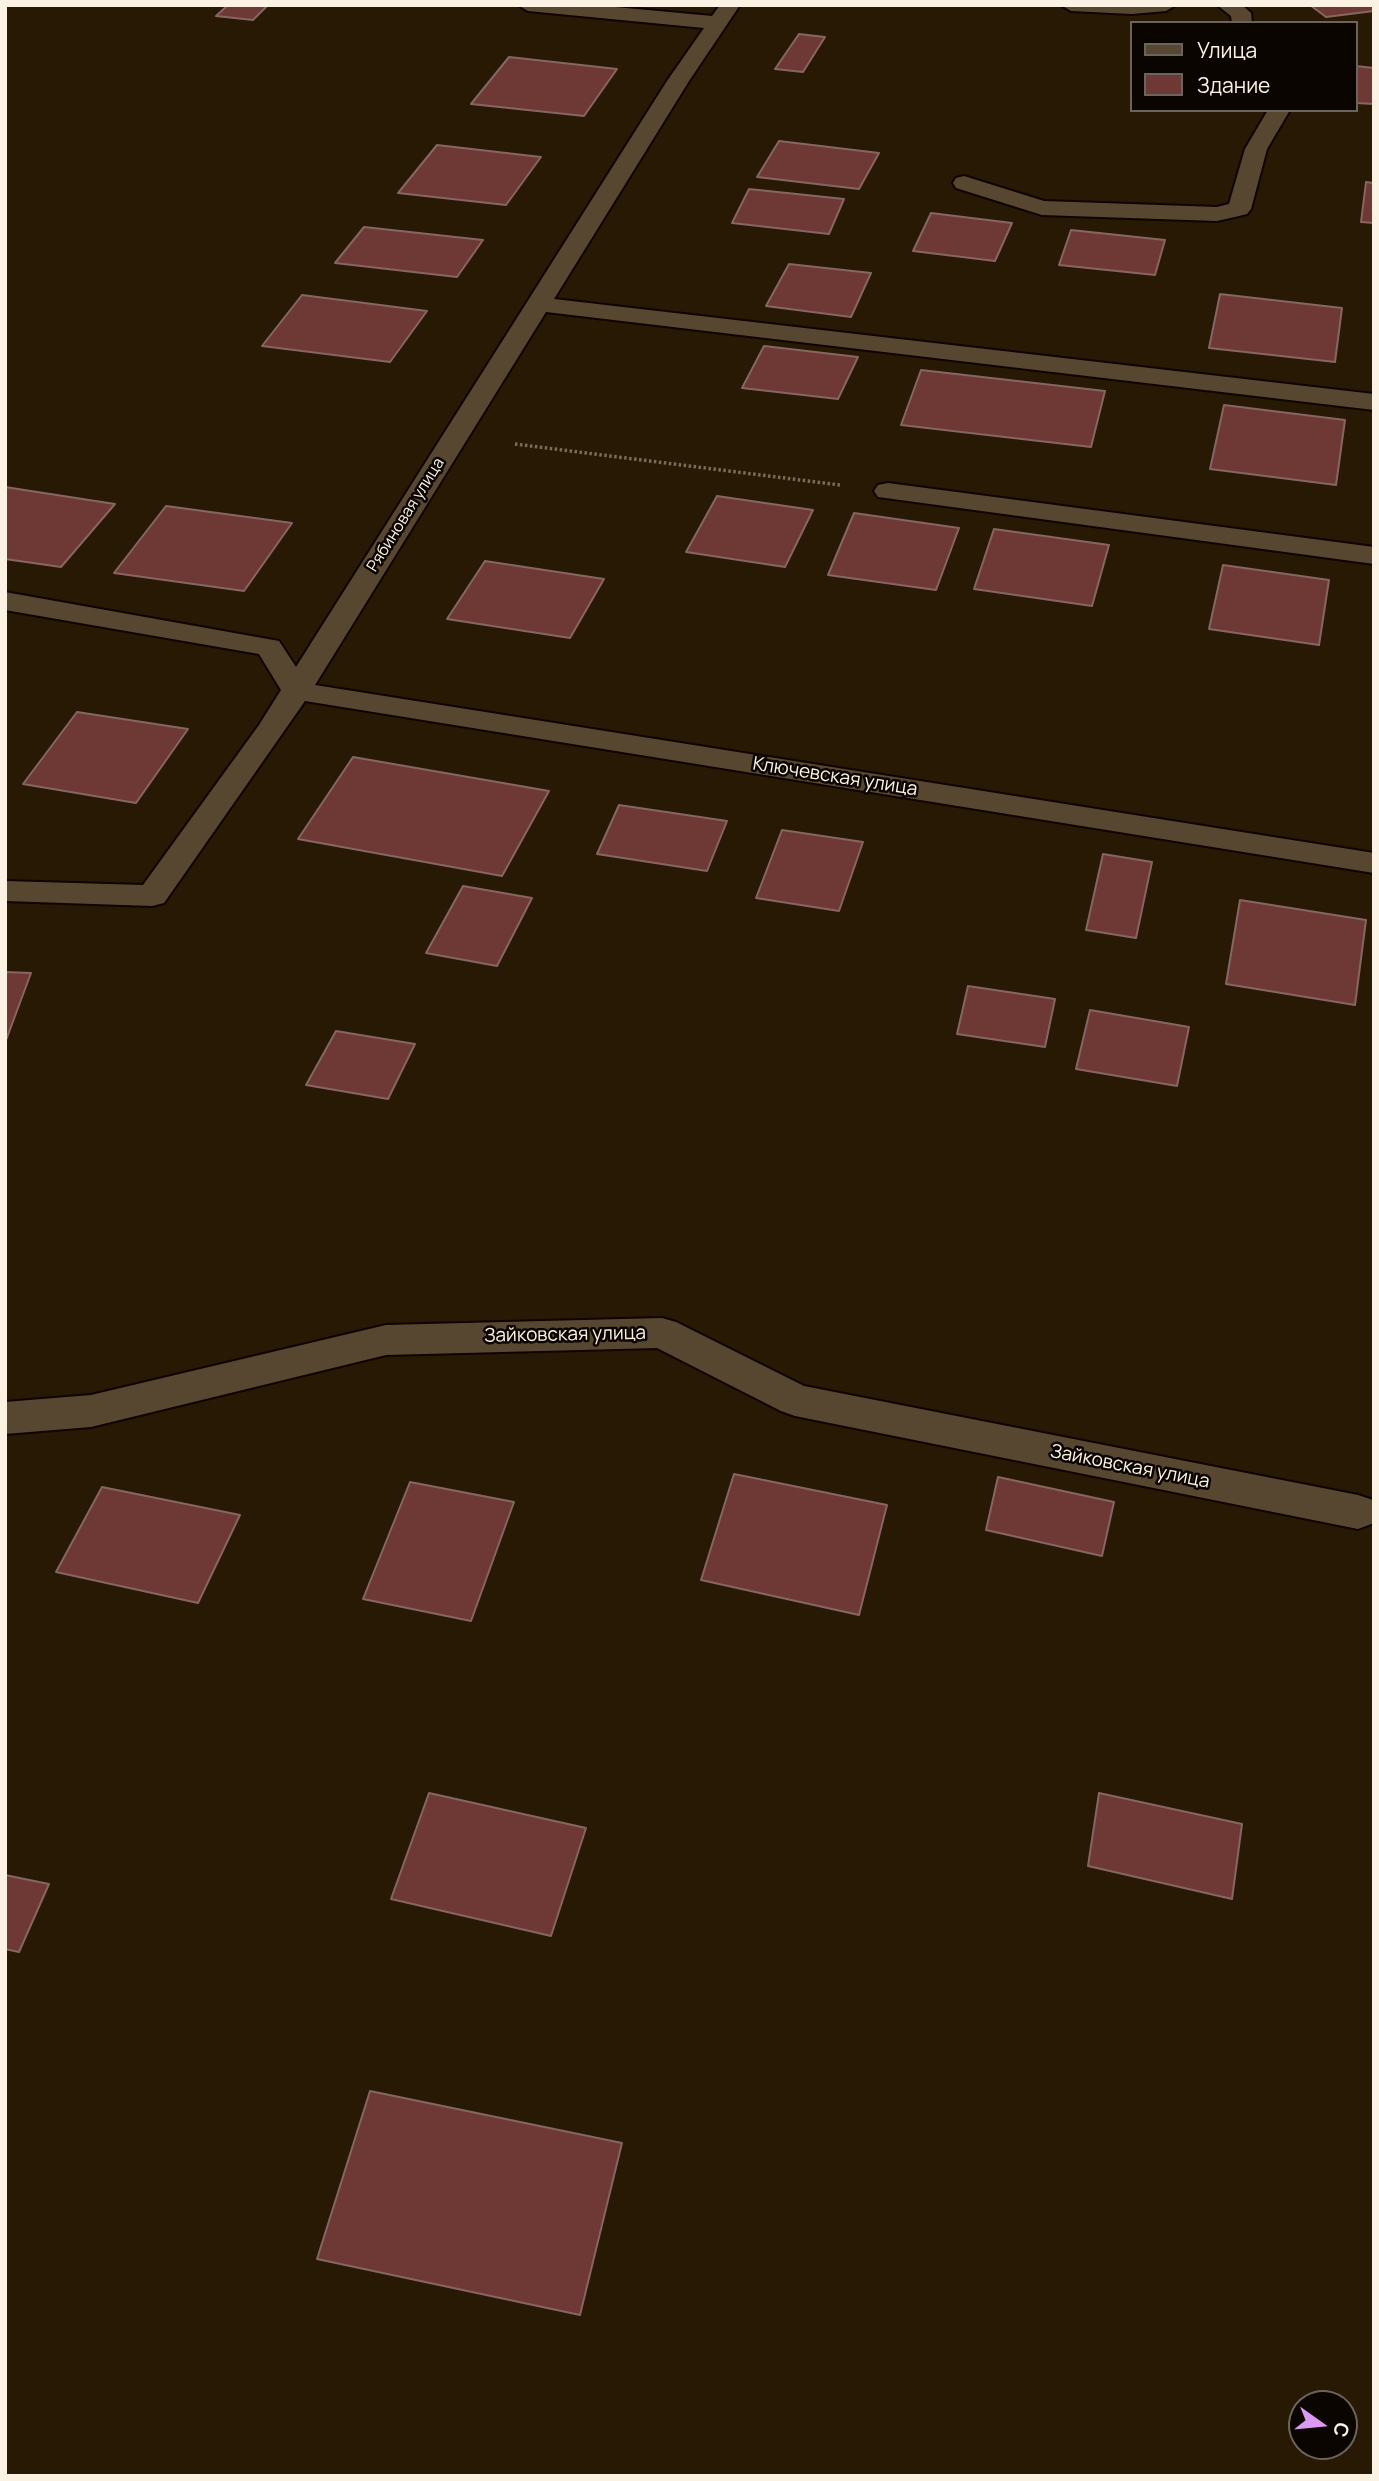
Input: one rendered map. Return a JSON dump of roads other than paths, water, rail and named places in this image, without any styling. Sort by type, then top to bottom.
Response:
[{"type":"street","points":[[528,5],[724,14]]},
{"type":"street","points":[[1071,5],[1132,8],[1166,5]]},
{"type":"street","points":[[1227,5],[1241,13],[1242,21]]},
{"type":"street","name":"Рябиновая улица","points":[[5,891],[152,896],[297,691],[678,81],[724,14]]},
{"type":"street","points":[[964,183],[1042,208],[1217,214],[1240,209],[1256,149],[1278,112]]},
{"type":"street","points":[[538,304],[1374,402]]},
{"type":"street","points":[[888,491],[1374,555]]},
{"type":"street","points":[[5,601],[269,647],[297,691]]},
{"type":"street","name":"Ключевская улица","points":[[297,691],[1374,863]]},
{"type":"street","name":"Зайковская улица","points":[[5,1418],[91,1411],[386,1340],[662,1333],[794,1400],[1358,1512]]}]
